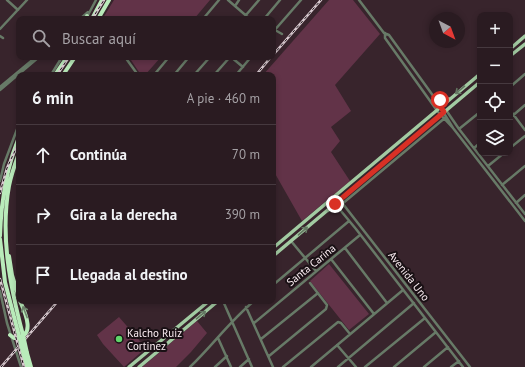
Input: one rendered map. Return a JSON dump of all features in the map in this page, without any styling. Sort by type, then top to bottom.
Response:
[{"type":"highway","points":[[94,16],[102,0]]},
{"type":"highway","points":[[100,16],[109,0]]},
{"type":"highway","points":[[57,72],[65,60]]},
{"type":"highway","points":[[64,72],[71,60]]},
{"type":"highway","points":[[0,236],[3,194],[10,162],[16,146]]},
{"type":"highway","points":[[16,162],[8,187],[4,221],[5,240],[10,281],[21,335],[31,367]]},
{"type":"highway","points":[[0,239],[5,282],[21,335]]},
{"type":"highway","points":[[5,240],[16,288]]},
{"type":"highway","points":[[10,335],[14,338],[20,338],[24,335],[28,328],[28,321],[21,304]]},
{"type":"highway","points":[[26,355],[27,367]]},
{"type":"main road","points":[[511,48],[525,36]]},
{"type":"main road","points":[[513,54],[525,44]]},
{"type":"main road","points":[[276,245],[477,76]]},
{"type":"main road","points":[[276,254],[324,213],[342,202],[345,196],[427,129],[444,112],[478,84]]},
{"type":"main road","points":[[434,97],[443,100],[450,98]]},
{"type":"main road","points":[[129,367],[205,304]]},
{"type":"main road","points":[[139,367],[214,304]]},
{"type":"street","points":[[7,0],[18,10]]},
{"type":"street","points":[[0,29],[28,0]]},
{"type":"street","points":[[88,16],[96,0]]},
{"type":"street","points":[[206,16],[220,0]]},
{"type":"street","points":[[228,0],[246,15],[259,0]]},
{"type":"street","points":[[235,6],[240,0]]},
{"type":"street","points":[[267,16],[280,0]]},
{"type":"street","points":[[276,29],[301,0]]},
{"type":"street","points":[[359,0],[384,33],[385,38],[437,110],[444,112]]},
{"type":"street","points":[[84,16],[90,11]]},
{"type":"street","points":[[276,32],[282,34]]},
{"type":"street","points":[[384,33],[389,35],[444,112],[467,139],[525,214]]},
{"type":"street","points":[[20,72],[34,60]]},
{"type":"street","points":[[53,72],[60,60]]},
{"type":"street","points":[[127,60],[136,72]]},
{"type":"street","points":[[156,72],[166,60]]},
{"type":"street","points":[[176,72],[186,60]]},
{"type":"street","points":[[197,72],[207,60]]},
{"type":"street","points":[[217,72],[227,60]]},
{"type":"street","points":[[234,60],[242,67]]},
{"type":"street","points":[[238,72],[248,60]]},
{"type":"street","points":[[513,84],[525,74]]},
{"type":"street","points":[[0,89],[16,76]]},
{"type":"street","points":[[525,105],[514,115],[525,130]]},
{"type":"street","points":[[444,112],[445,118],[525,221]]},
{"type":"street","points":[[459,129],[477,114]]},
{"type":"street","points":[[342,202],[427,129],[445,118]]},
{"type":"street","points":[[0,181],[4,164],[16,132]]},
{"type":"street","points":[[513,146],[525,136]]},
{"type":"street","points":[[467,139],[468,148]]},
{"type":"street","points":[[488,166],[500,156]]},
{"type":"street","points":[[0,160],[4,164]]},
{"type":"street","points":[[502,185],[525,166]]},
{"type":"street","points":[[496,184],[499,181]]},
{"type":"street","name":"Avenida Uno","points":[[336,195],[470,367]]},
{"type":"street","points":[[516,203],[525,195]]},
{"type":"street","name":"Avenida Uno","points":[[331,199],[463,367]]},
{"type":"street","points":[[276,282],[349,221]]},
{"type":"street","points":[[356,229],[360,226]]},
{"type":"street","name":"Santa Carina","points":[[254,323],[360,235]]},
{"type":"street","points":[[291,241],[316,271]]},
{"type":"street","points":[[345,248],[388,303]]},
{"type":"street","points":[[331,259],[374,314]]},
{"type":"street","points":[[395,280],[399,276]]},
{"type":"street","points":[[269,356],[326,309],[327,305],[310,283]]},
{"type":"street","points":[[311,367],[403,290]]},
{"type":"street","points":[[0,291],[3,310],[21,367]]},
{"type":"street","points":[[261,339],[318,293]]},
{"type":"street","points":[[338,367],[414,303]]},
{"type":"street","points":[[224,304],[252,367]]},
{"type":"street","points":[[190,367],[232,321],[250,304]]},
{"type":"street","points":[[246,307],[273,367]]},
{"type":"street","points":[[365,367],[425,318]]},
{"type":"street","points":[[283,367],[340,322],[350,334]]},
{"type":"street","points":[[436,332],[437,326]]},
{"type":"street","points":[[394,367],[436,332],[441,331]]},
{"type":"street","points":[[218,338],[231,367]]},
{"type":"street","points":[[338,345],[356,367]]},
{"type":"street","points":[[424,367],[448,348]]},
{"type":"street","points":[[215,367],[226,356]]},
{"type":"street","points":[[240,367],[249,359]]},
{"type":"street","points":[[451,367],[459,361]]},
{"type":"shaded area","points":[[114,0],[210,0],[197,16],[104,16]]},
{"type":"shaded area","points":[[329,0],[353,0],[380,34],[335,85],[351,111],[331,127],[340,141],[331,152],[350,181],[302,221],[276,175],[276,72],[266,72]]},
{"type":"shaded area","points":[[131,60],[158,60],[148,72],[139,72]]},
{"type":"shaded area","points":[[329,264],[369,314],[349,330],[310,281]]},
{"type":"shaded area","name":"Kalcho Ruiz Cortinez","points":[[119,317],[146,348],[124,367],[103,344],[97,335]]},
{"type":"shaded area","points":[[197,321],[207,333],[176,367],[142,367]]},
{"type":"railway","points":[[94,16],[104,0]]},
{"type":"railway","points":[[276,52],[321,0]]},
{"type":"railway","points":[[59,72],[67,60]]},
{"type":"railway","points":[[258,72],[268,60]]},
{"type":"railway","points":[[0,193],[7,168],[16,148]]},
{"type":"railway","points":[[0,279],[24,367]]},
{"type":"railway","points":[[1,367],[55,304]]},
{"type":"place","name":"Kalcho Ruiz Cortinez","points":[[119,339]]},
{"type":"route","points":[[335,204],[444,112],[434,97],[440,100]]}]
